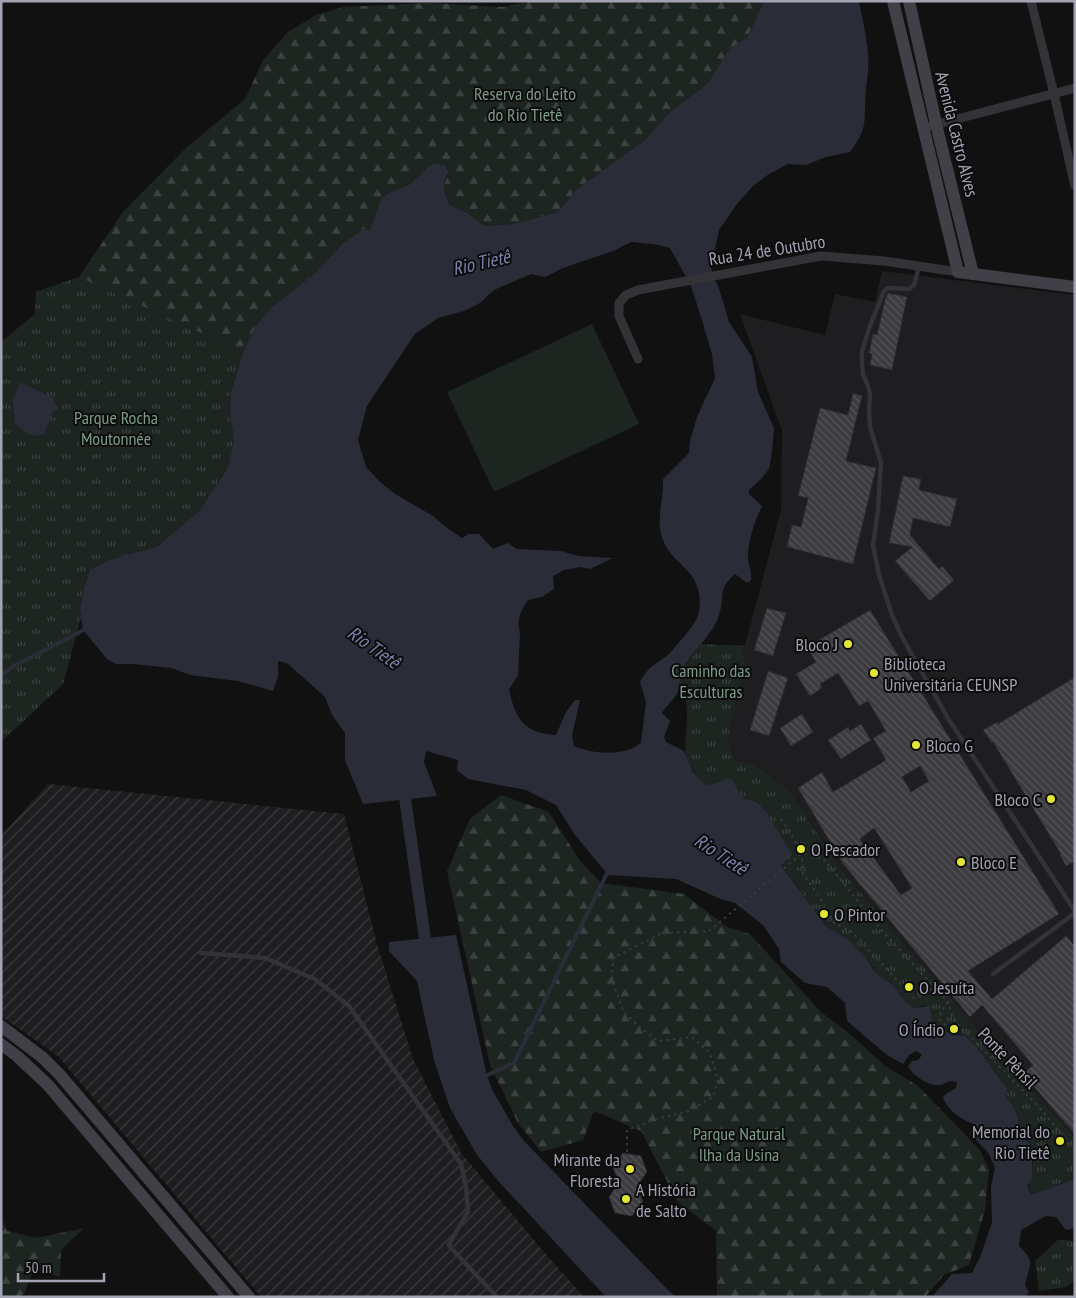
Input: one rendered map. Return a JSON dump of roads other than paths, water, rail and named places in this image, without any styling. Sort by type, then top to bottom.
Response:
[{"type":"main road","name":"Avenida Castro Alves","points":[[893,1],[958,272]]},
{"type":"main road","name":"Avenida Castro Alves","points":[[909,1],[936,124],[973,274]]},
{"type":"main road","name":"Rua 24 de Outubro","points":[[958,272],[1075,287]]},
{"type":"main road","points":[[1,1026],[42,1057],[60,1075],[249,1297]]},
{"type":"main road","points":[[1,1044],[48,1085],[228,1297]]},
{"type":"street","points":[[1031,1],[1075,186]]},
{"type":"street","points":[[923,128],[1075,88]]},
{"type":"street","name":"Rua 24 de Outubro","points":[[638,359],[619,316],[618,303],[626,295],[638,290],[821,256],[884,261],[958,272]]},
{"type":"lane","points":[[919,267],[914,285],[909,289],[888,288],[884,292],[862,351],[862,375],[870,394],[870,427],[881,463],[878,510],[873,545],[879,575],[892,615],[902,637],[949,720],[1075,912],[993,974]]},
{"type":"lane","points":[[201,953],[264,958],[315,979],[349,1006],[462,1164],[468,1212],[449,1244],[497,1297]]},
{"type":"water","name":"Rio Tietê","points":[[764,1],[859,1],[868,54],[864,122],[861,135],[850,152],[826,157],[806,165],[788,164],[769,174],[753,186],[737,204],[719,230],[714,254],[710,262],[713,277],[719,288],[729,322],[752,357],[758,392],[774,428],[772,452],[769,469],[749,490],[749,494],[762,506],[754,524],[749,544],[748,556],[751,580],[747,583],[735,574],[725,585],[716,623],[683,669],[677,694],[662,713],[670,721],[664,737],[666,742],[684,751],[693,772],[706,785],[731,778],[743,798],[757,802],[767,813],[792,854],[781,865],[826,926],[847,939],[864,956],[876,973],[894,986],[905,1001],[914,1008],[930,1006],[932,1022],[951,1034],[965,1036],[977,1048],[1007,1088],[1006,1096],[1016,1112],[1019,1120],[1019,1130],[1031,1146],[1032,1178],[1028,1186],[1030,1195],[1075,1179],[1075,1228],[1066,1230],[1056,1217],[1046,1216],[1021,1230],[1019,1246],[1030,1260],[1025,1285],[1029,1292],[1025,1297],[932,1297],[952,1274],[972,1273],[992,1223],[991,1186],[995,1168],[989,1154],[970,1133],[974,1124],[955,1114],[943,1097],[956,1088],[957,1082],[950,1081],[941,1085],[934,1085],[916,1076],[908,1066],[922,1055],[916,1051],[909,1055],[903,1064],[887,1055],[847,1021],[845,1003],[827,987],[805,983],[781,962],[779,949],[763,925],[735,903],[723,900],[676,879],[608,875],[575,835],[556,805],[526,790],[468,779],[457,770],[458,760],[426,751],[424,762],[437,796],[363,804],[345,760],[345,733],[332,715],[325,697],[287,663],[278,661],[278,677],[273,691],[238,681],[190,675],[172,668],[116,664],[107,659],[83,630],[80,609],[90,570],[111,559],[157,547],[200,510],[228,468],[234,441],[230,415],[231,392],[243,352],[257,324],[272,307],[314,274],[343,243],[364,229],[370,230],[381,199],[390,192],[409,185],[427,167],[436,163],[445,165],[449,172],[446,176],[444,188],[450,205],[466,212],[484,226],[513,224],[558,212],[577,189],[645,140],[669,113],[708,83],[730,48],[747,38]],"holes":[[[631,242],[654,244],[670,248],[691,286],[712,354],[715,378],[697,417],[690,441],[689,453],[663,479],[660,517],[663,540],[672,555],[695,581],[700,603],[698,615],[691,628],[670,653],[650,668],[640,682],[646,702],[641,743],[626,751],[608,753],[590,751],[574,746],[572,735],[580,700],[575,700],[566,712],[556,735],[545,734],[529,728],[523,723],[515,709],[509,690],[518,675],[519,619],[521,611],[528,600],[542,597],[554,589],[553,576],[564,570],[581,567],[590,569],[613,558],[578,556],[561,551],[517,549],[508,543],[493,549],[479,534],[469,534],[462,538],[433,516],[395,494],[379,481],[366,467],[358,440],[367,406],[415,334],[438,318],[464,311],[480,303],[494,290],[531,274],[545,277],[563,268],[613,251]]]},
{"type":"water","points":[[20,382],[53,398],[58,408],[53,411],[44,434],[32,435],[15,423],[13,400]]},
{"type":"water","points":[[456,935],[487,1076],[493,1091],[513,1126],[524,1141],[676,1297],[606,1297],[500,1183],[477,1155],[450,1108],[434,1060],[417,981],[389,951],[389,942]]},
{"type":"waterway","points":[[1,676],[12,667],[86,629]]},
{"type":"waterway","points":[[403,784],[425,939],[431,954]]},
{"type":"waterway","points":[[483,1077],[514,1063],[608,871]]},
{"type":"place","name":"Bloco J","points":[[848,644]]},
{"type":"place","name":"Biblioteca Universitária CEUNSP","points":[[874,673]]},
{"type":"place","name":"Bloco G","points":[[916,745]]},
{"type":"place","name":"Bloco C","points":[[1051,799]]},
{"type":"place","name":"O Pescador","points":[[801,849]]},
{"type":"place","name":"Bloco E","points":[[961,862]]},
{"type":"place","name":"O Pintor","points":[[824,914]]},
{"type":"place","name":"O Jesuíta","points":[[909,987]]},
{"type":"place","name":"O Índio","points":[[954,1029]]},
{"type":"place","name":"Memorial do Rio Tietê","points":[[1060,1141]]},
{"type":"place","name":"Mirante da Floresta","points":[[630,1169]]},
{"type":"place","name":"A História de Salto","points":[[626,1199]]},
{"type":"park label","name":"Reserva do Leito do Rio Tietê","points":[[525,104]]},
{"type":"park label","name":"Parque Rocha Moutonnée","points":[[116,427]]},
{"type":"park label","name":"Caminho das Esculturas","points":[[711,680]]},
{"type":"park label","name":"Parque Natural Ilha da Usina","points":[[739,1143]]}]
